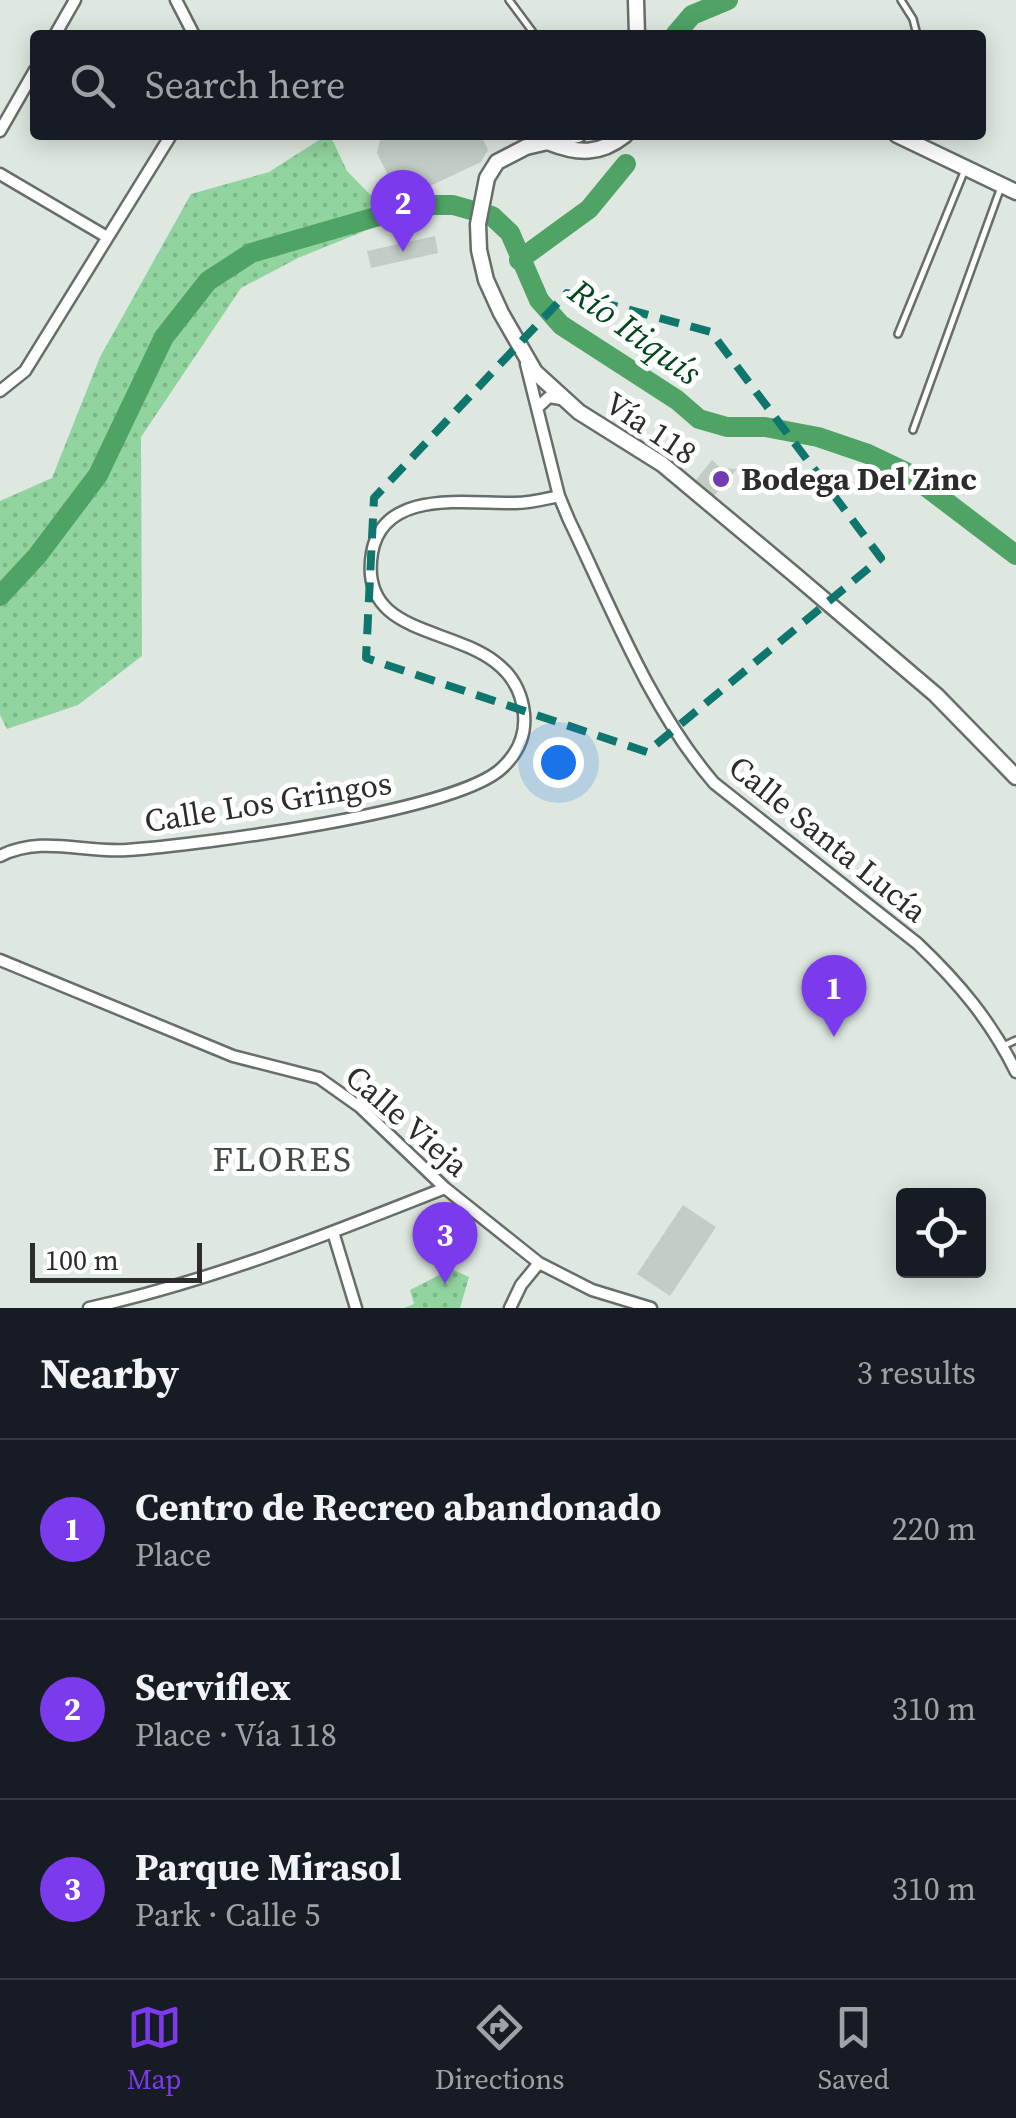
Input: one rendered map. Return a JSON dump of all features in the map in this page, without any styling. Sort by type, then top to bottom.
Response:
[{"type":"main road","points":[[636,0],[637,30]]},
{"type":"main road","name":"Vía 118","points":[[558,140],[506,155],[497,162],[487,178],[478,224],[486,280],[534,372],[561,399],[645,452],[691,489],[936,695],[1016,776]]},
{"type":"main road","points":[[550,142],[571,151],[587,152],[617,140]]},
{"type":"main road","points":[[910,140],[1011,192]]},
{"type":"street","points":[[58,30],[76,0]]},
{"type":"street","points":[[176,0],[191,30]]},
{"type":"street","points":[[0,131],[30,79]]},
{"type":"street","points":[[0,391],[25,371],[168,140]]},
{"type":"street","points":[[0,174],[107,237]]},
{"type":"street","name":"Calle Santa Lucía","points":[[523,353],[560,496],[657,702],[704,771],[714,783],[918,944],[976,1004],[1016,1072]]},
{"type":"street","points":[[537,408],[548,397],[561,399]]},
{"type":"street","name":"Calle Los Gringos","points":[[0,856],[17,848],[50,844],[94,850],[152,848],[354,818],[468,788],[494,775],[512,757],[522,736],[523,705],[510,674],[483,652],[396,618],[377,593],[372,550],[390,519],[414,506],[520,503],[560,496]]},
{"type":"street","name":"Calle Vieja","points":[[0,960],[233,1056],[319,1078],[384,1127],[445,1188],[539,1263],[592,1290],[651,1308]]},
{"type":"street","points":[[89,1308],[152,1292],[333,1232],[445,1188]]},
{"type":"street","points":[[333,1232],[356,1308]]},
{"type":"street","points":[[510,1308],[520,1285],[539,1263]]},
{"type":"lane","points":[[509,0],[531,30]]},
{"type":"lane","points":[[901,0],[916,30]]},
{"type":"lane","points":[[898,334],[965,170]]},
{"type":"lane","points":[[912,430],[1011,192]]},
{"type":"lane","points":[[1003,1046],[1016,1040]]},
{"type":"highlighted area","points":[[567,293],[711,332],[881,558],[647,752],[366,658],[374,498]]},
{"type":"green space","points":[[319,140],[332,140],[347,171],[394,219],[298,258],[241,288],[141,437],[142,656],[78,705],[7,729],[0,715],[0,501],[52,478],[100,357],[191,194],[269,172]]},
{"type":"green space","points":[[451,1269],[469,1277],[460,1308],[404,1308],[414,1304],[410,1290]]},
{"type":"building","points":[[380,140],[483,140],[488,150],[481,162],[400,200],[377,153]]},
{"type":"building","points":[[435,236],[438,253],[371,268],[367,251]]},
{"type":"building","points":[[712,460],[721,468],[737,469],[714,496],[695,481]]},
{"type":"building","points":[[683,1205],[716,1227],[670,1296],[637,1274]]},
{"type":"waterway","points":[[679,30],[692,15],[728,0]]},
{"type":"waterway","points":[[519,260],[589,209],[626,164]]},
{"type":"waterway","name":"Río Itiquís","points":[[0,596],[37,556],[98,475],[164,337],[208,281],[251,253],[417,205],[453,205],[492,216],[510,233],[539,300],[561,325],[677,400],[699,419],[727,427],[765,427],[818,437],[868,454],[908,473],[1016,555]]},
{"type":"place","name":"Serviflex","points":[[403,252]]},
{"type":"place","name":"Bodega Del Zinc","points":[[721,479]]},
{"type":"place","name":"Centro de Recreo abandonado","points":[[834,1037]]},
{"type":"place","name":"Parque Mirasol","points":[[445,1284]]},
{"type":"district","name":"FLORES","points":[[283,1159]]}]
